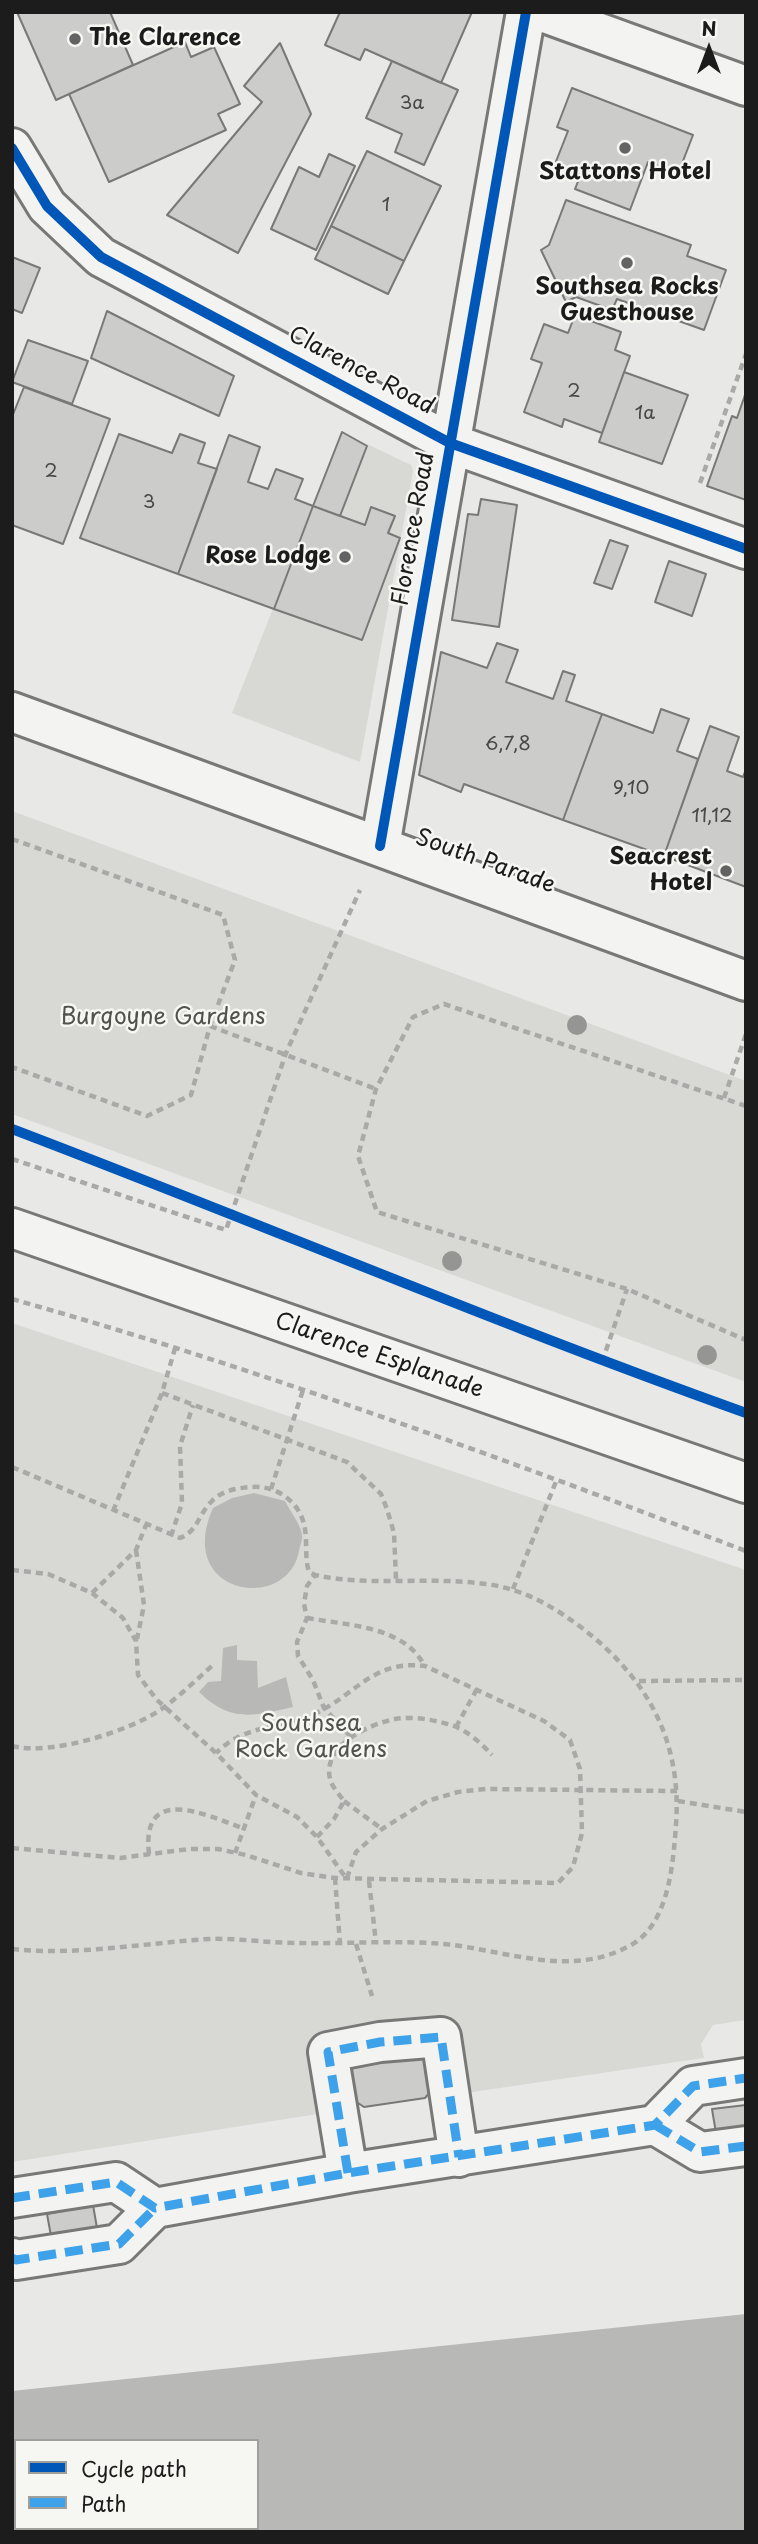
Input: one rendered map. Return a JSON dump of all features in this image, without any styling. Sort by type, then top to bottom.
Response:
[{"type":"street","name":"Florence Road","points":[[380,846],[526,12]]},
{"type":"street","points":[[542,12],[746,86]]},
{"type":"street","name":"Clarence Road","points":[[12,148],[47,206],[101,257],[450,443],[746,549]]},
{"type":"street","name":"South Parade","points":[[12,712],[746,982]]},
{"type":"street","name":"Clarence Esplanade","points":[[12,1228],[746,1483]]},
{"type":"street","points":[[348,2172],[328,2052],[380,2042],[441,2037],[459,2157]]},
{"type":"street","points":[[12,2258],[16,2260],[119,2244],[155,2208],[348,2172],[655,2125],[693,2086],[746,2078]]},
{"type":"street","points":[[655,2125],[699,2152],[746,2146]]},
{"type":"street","points":[[12,2198],[116,2182],[155,2208]]},
{"type":"path","points":[[684,527],[746,354]]},
{"type":"path","points":[[12,839],[223,915],[235,960],[211,1026],[191,1095],[148,1116],[12,1067]]},
{"type":"path","points":[[12,1159],[226,1230],[286,1053],[380,846]]},
{"type":"path","points":[[746,1106],[444,1004],[412,1017],[376,1089],[358,1156],[377,1212],[628,1289],[746,1340]]},
{"type":"path","points":[[211,1026],[376,1089]]},
{"type":"path","points":[[724,1098],[746,1034]]},
{"type":"path","points":[[218,1207],[244,1217]]},
{"type":"path","points":[[602,1362],[628,1289]]},
{"type":"path","points":[[12,1299],[176,1345],[557,1479],[746,1551]]},
{"type":"path","points":[[113,1511],[162,1393],[176,1345]]},
{"type":"path","points":[[589,1357],[615,1367]]},
{"type":"path","points":[[271,1489],[303,1390]]},
{"type":"path","points":[[162,1393],[347,1462],[381,1494],[394,1532],[396,1579]]},
{"type":"path","points":[[171,1536],[182,1503],[180,1446],[193,1405]]},
{"type":"path","points":[[12,1467],[180,1538],[190,1534],[204,1510],[218,1495],[243,1487],[271,1489],[286,1496],[300,1516],[304,1525],[304,1556],[309,1573],[339,1580],[463,1581],[513,1589],[536,1597],[571,1619],[621,1660],[638,1681],[661,1724],[674,1768],[678,1801],[663,1903],[647,1934],[631,1945],[590,1959],[564,1962],[457,1945],[214,1939],[82,1951],[12,1949]]},
{"type":"path","points":[[513,1589],[557,1479]]},
{"type":"path","points":[[92,1593],[136,1550],[146,1525]]},
{"type":"path","points":[[136,1550],[144,1605],[136,1641],[138,1675],[164,1707],[216,1753],[256,1795],[297,1818],[317,1837],[347,1879]]},
{"type":"path","points":[[12,1570],[48,1574],[92,1593],[123,1618],[136,1641]]},
{"type":"path","points":[[315,1575],[306,1595],[307,1618],[297,1642],[298,1656],[313,1680],[324,1708],[352,1738]]},
{"type":"path","points":[[307,1618],[393,1637],[409,1644],[425,1666]]},
{"type":"path","points":[[12,1848],[120,1858],[189,1849],[235,1853],[300,1872],[335,1878],[369,1881],[558,1883],[573,1867],[580,1849],[581,1790],[576,1754],[570,1740],[561,1730],[425,1666],[411,1664],[378,1672],[312,1714],[239,1734],[216,1753]]},
{"type":"path","points":[[12,1746],[38,1749],[60,1746],[140,1721],[164,1707],[213,1665]]},
{"type":"path","points":[[638,1681],[746,1680]]},
{"type":"path","points":[[456,1727],[477,1689]]},
{"type":"path","points":[[382,1829],[344,1801],[329,1777],[330,1763],[336,1752],[352,1738],[396,1719],[435,1721],[456,1727],[482,1744],[492,1755]]},
{"type":"path","points":[[347,1879],[356,1852],[382,1829],[427,1801],[457,1792],[677,1791]]},
{"type":"path","points":[[235,1853],[256,1795]]},
{"type":"path","points":[[317,1837],[334,1819],[344,1801]]},
{"type":"path","points":[[678,1801],[746,1812]]},
{"type":"path","points":[[149,1854],[148,1833],[151,1821],[160,1813],[173,1809],[200,1812],[242,1828]]},
{"type":"path","points":[[335,1878],[341,1944]]},
{"type":"path","points":[[369,1881],[376,1943]]},
{"type":"shaded area","name":"Rose Lodge","points":[[342,432],[411,465],[413,471],[360,762],[232,713]]},
{"type":"shaded area","name":"Burgoyne Gardens","points":[[12,811],[746,1081],[746,1382],[12,1114]]},
{"type":"shaded area","name":"Southsea Rock Gardens","points":[[12,1323],[746,1570],[746,2020],[713,2025],[701,2044],[704,2058],[459,2094],[451,2022],[312,2039],[324,2113],[12,2162]]},
{"type":"shaded area","points":[[254,1493],[285,1501],[300,1527],[302,1537],[291,1571],[275,1583],[257,1588],[237,1586],[220,1577],[208,1561],[205,1538],[213,1508],[232,1498]]},
{"type":"shaded area","points":[[237,1645],[237,1660],[257,1661],[258,1688],[286,1677],[293,1707],[266,1713],[232,1713],[199,1692],[208,1682],[221,1681],[223,1648]]},
{"type":"shaded area","points":[[746,2314],[746,2532],[12,2532],[12,2391]]},
{"type":"building","name":"The Clarence","points":[[17,12],[110,12],[133,65],[56,100]]},
{"type":"building","points":[[340,12],[472,12],[441,83],[365,49],[360,60],[325,45]]},
{"type":"building","points":[[185,42],[191,57],[214,47],[240,104],[218,114],[226,130],[109,182],[69,94]]},
{"type":"building","points":[[280,43],[311,114],[238,253],[167,215],[262,102],[244,86]]},
{"type":"building","points":[[392,61],[458,90],[424,165],[395,152],[402,134],[366,118]]},
{"type":"building","name":"Stattons Hotel","points":[[572,88],[693,135],[678,174],[648,162],[630,210],[575,189],[581,174],[555,164],[568,131],[557,127]]},
{"type":"building","points":[[367,151],[441,186],[404,261],[331,226]]},
{"type":"building","points":[[329,154],[355,166],[316,250],[271,229],[299,167],[319,177]]},
{"type":"building","name":"Southsea Rocks Guesthouse","points":[[566,200],[691,245],[687,256],[726,270],[704,330],[617,299],[612,310],[576,297],[566,302],[541,250],[549,245]]},
{"type":"building","points":[[331,226],[404,261],[388,294],[315,259]]},
{"type":"building","points":[[12,257],[40,268],[22,313],[12,309]]},
{"type":"building","points":[[107,311],[234,376],[219,416],[91,358]]},
{"type":"building","points":[[575,315],[621,332],[615,350],[630,356],[602,433],[564,419],[562,427],[524,412],[542,363],[531,359],[544,324],[568,333]]},
{"type":"building","points":[[28,340],[88,361],[72,404],[12,382]]},
{"type":"building","points":[[624,372],[688,395],[662,464],[599,442]]},
{"type":"building","points":[[24,387],[110,419],[63,544],[12,525],[12,417]]},
{"type":"building","points":[[746,392],[746,500],[707,486],[732,416],[737,418]]},
{"type":"building","points":[[342,432],[367,446],[340,516],[313,506]]},
{"type":"building","points":[[119,434],[172,453],[180,434],[205,443],[198,463],[217,469],[178,574],[80,538]]},
{"type":"building","points":[[229,435],[260,447],[248,482],[268,489],[276,469],[303,479],[295,499],[313,506],[274,609],[178,574]]},
{"type":"building","points":[[481,499],[517,505],[499,627],[452,620],[468,514],[478,515]]},
{"type":"building","points":[[313,506],[365,525],[371,507],[395,516],[388,533],[400,538],[362,640],[274,609]]},
{"type":"building","points":[[610,540],[628,546],[612,589],[594,583]]},
{"type":"building","points":[[669,561],[706,574],[692,616],[655,602]]},
{"type":"building","points":[[497,643],[518,650],[506,682],[553,699],[563,671],[575,675],[566,701],[602,714],[563,820],[464,784],[461,792],[419,775],[441,652],[487,668]]},
{"type":"building","points":[[661,709],[689,719],[677,751],[698,759],[664,856],[563,820],[602,714],[653,733]]},
{"type":"building","points":[[710,726],[739,737],[727,771],[743,777],[746,769],[746,887],[664,856]]},
{"type":"building","points":[[418,2048],[434,2061],[437,2084],[425,2098],[364,2107],[346,2095],[342,2074],[355,2056]]},
{"type":"building","points":[[746,2105],[746,2129],[716,2133],[712,2109]]},
{"type":"building","points":[[93,2205],[97,2228],[51,2236],[47,2214]]},
{"type":"marked path","points":[[348,2173],[328,2052],[380,2042],[441,2037],[459,2157]]},
{"type":"marked path","points":[[12,2198],[116,2182],[155,2208],[348,2173],[655,2125],[693,2086],[746,2078]]},
{"type":"marked path","points":[[655,2125],[700,2152],[746,2146]]},
{"type":"marked path","points":[[12,2258],[16,2260],[119,2244],[155,2208]]},
{"type":"cycle path","points":[[380,846],[526,12]]},
{"type":"cycle path","points":[[12,148],[47,206],[101,257],[450,443],[746,549]]},
{"type":"cycle path","points":[[12,1129],[562,1345],[746,1413]]},
{"type":"place","name":"The Clarence","points":[[75,39]]},
{"type":"place","name":"Stattons Hotel","points":[[625,148]]},
{"type":"place","name":"Southsea Rocks Guesthouse","points":[[627,263]]},
{"type":"place","name":"Rose Lodge","points":[[345,557]]},
{"type":"place","name":"Seacrest Hotel","points":[[726,871]]}]
